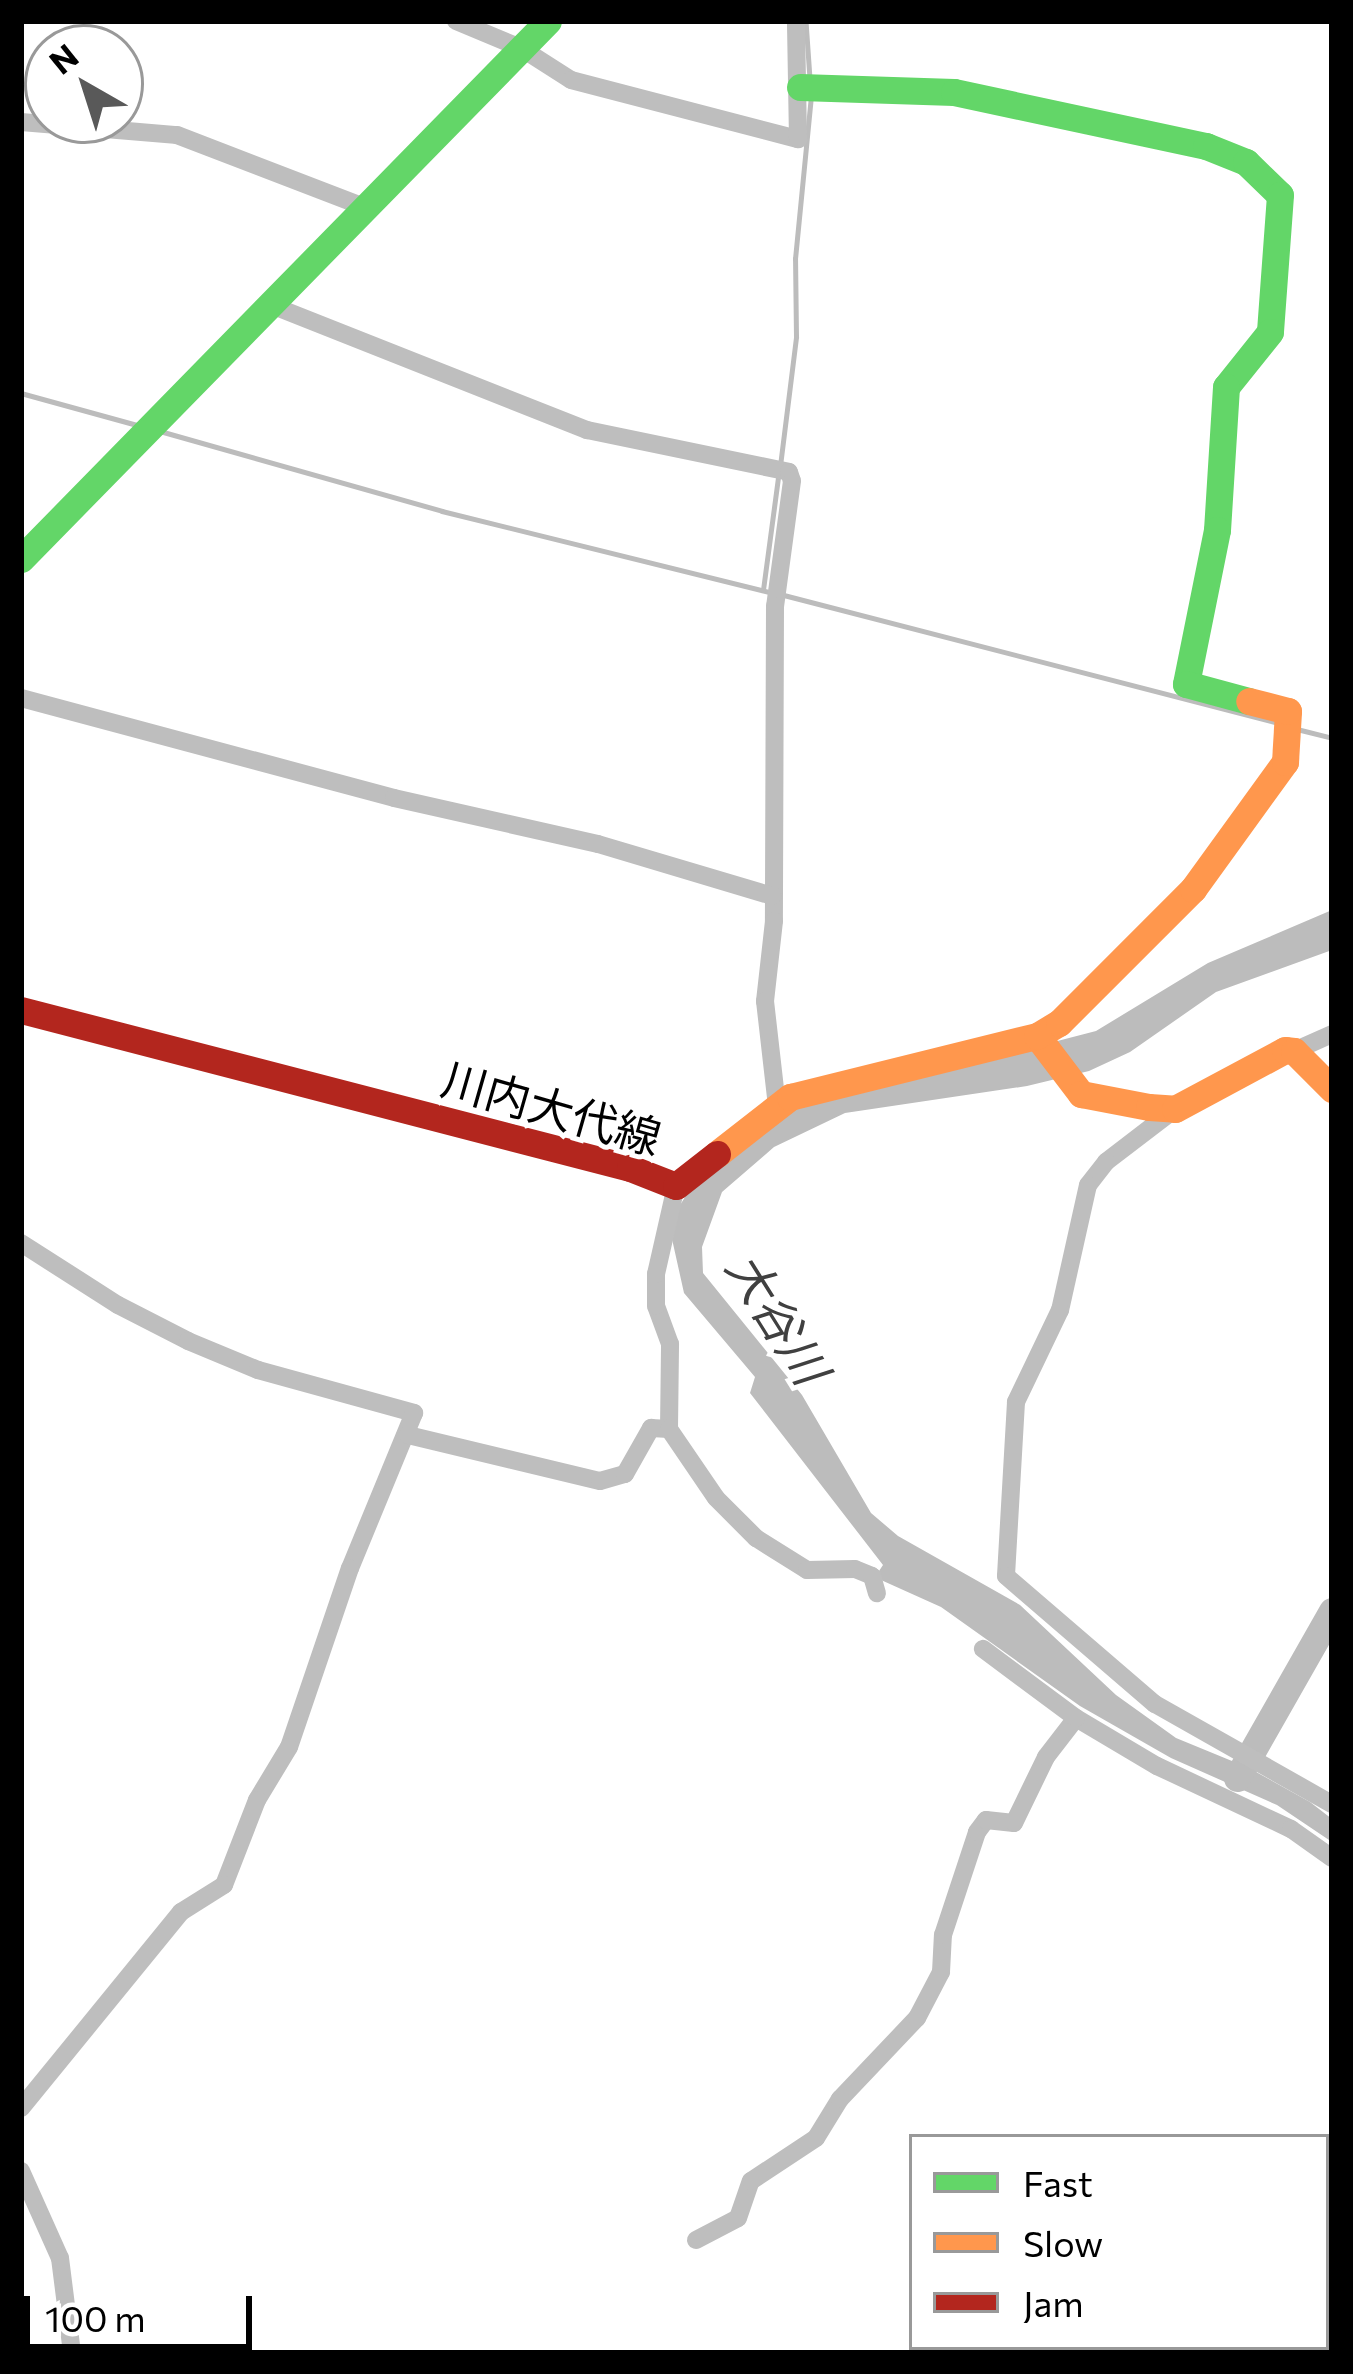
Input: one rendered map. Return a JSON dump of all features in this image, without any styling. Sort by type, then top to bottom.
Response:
[{"type":"street","points":[[456,21],[521,48],[571,80],[798,139],[796,21]]},
{"type":"street","points":[[21,560],[548,21]]},
{"type":"street","points":[[800,87],[954,92],[1206,146],[1246,162],[1280,195],[1283,211],[1270,332],[1226,387],[1217,530],[1186,684],[1288,711],[1279,776],[1193,889],[1040,1039],[1081,1094],[1175,1109]]},
{"type":"street","points":[[21,122],[177,135],[365,207]]},
{"type":"street","points":[[271,305],[586,430],[789,472],[793,481],[777,581],[772,896],[765,1001],[777,1106]]},
{"type":"street","points":[[21,698],[394,798],[598,844],[772,896]]},
{"type":"street","name":"川内大代線","points":[[21,1010],[630,1168],[672,1196],[777,1106],[828,1084],[1040,1039]]},
{"type":"street","points":[[1332,1034],[1294,1051],[1276,1052],[1175,1109],[1106,1162],[1088,1185],[1060,1310],[1016,1402],[1004,1566],[1010,1582],[1155,1704],[1332,1804]]},
{"type":"street","points":[[1294,1051],[1332,1089]]},
{"type":"street","points":[[672,1196],[656,1290],[670,1344],[669,1430],[716,1498],[756,1538],[807,1570],[855,1569],[872,1576],[877,1593]]},
{"type":"street","points":[[21,1243],[118,1305],[188,1341],[258,1370],[414,1414],[350,1568],[289,1747],[257,1801],[224,1885],[182,1912],[21,2108]]},
{"type":"street","points":[[408,1435],[537,1461],[600,1481],[625,1474],[651,1428],[669,1430]]},
{"type":"street","points":[[983,1649],[1076,1718],[1157,1766],[1292,1829],[1332,1858]]},
{"type":"street","points":[[696,2240],[738,2218],[751,2181],[816,2138],[840,2099],[917,2018],[941,1972],[943,1935],[977,1832],[986,1820],[1014,1823],[1046,1756],[1076,1718]]},
{"type":"street","points":[[21,2171],[60,2258],[73,2353]]},
{"type":"shaded area","points":[[1332,910],[1332,950],[1216,992],[1130,1052],[1089,1071],[1027,1086],[845,1113],[774,1147],[722,1192],[702,1247],[703,1273],[802,1395],[871,1513],[898,1536],[1020,1605],[1116,1695],[1176,1738],[1249,1768],[1310,1802],[1332,1819],[1332,1842],[1277,1805],[1171,1758],[1080,1706],[941,1607],[881,1580],[877,1574],[883,1565],[750,1393],[755,1377],[684,1293],[672,1239],[677,1210],[690,1189],[788,1111],[1096,1031],[1208,963]]},
{"type":"waterway","points":[[806,21],[810,78]]},
{"type":"waterway","points":[[780,466],[796,337],[795,259],[811,95]]},
{"type":"waterway","points":[[21,393],[137,425]]},
{"type":"waterway","points":[[160,431],[442,511],[769,592]]},
{"type":"waterway","points":[[763,590],[778,477]]},
{"type":"waterway","points":[[780,594],[1275,722]]},
{"type":"waterway","points":[[1297,729],[1332,738]]},
{"type":"waterway","points":[[1237,1778],[1332,1611]]},
{"type":"traffic: fast","points":[[21,559],[548,21]]},
{"type":"traffic: fast","points":[[800,87],[954,92],[1206,146],[1246,162],[1280,195],[1270,332],[1226,387],[1217,530],[1186,684],[1249,701]]},
{"type":"traffic: slow","points":[[717,1154],[790,1097],[1037,1036],[1059,1023],[1193,889],[1285,762],[1288,711],[1249,701]]},
{"type":"traffic: slow","points":[[1037,1036],[1081,1094],[1149,1107],[1175,1109],[1285,1050],[1294,1051],[1332,1089]]},
{"type":"traffic: jam","points":[[21,1010],[630,1168],[676,1186],[717,1154]]},
{"type":"water label","name":"大谷川","points":[[779,1317]]}]
